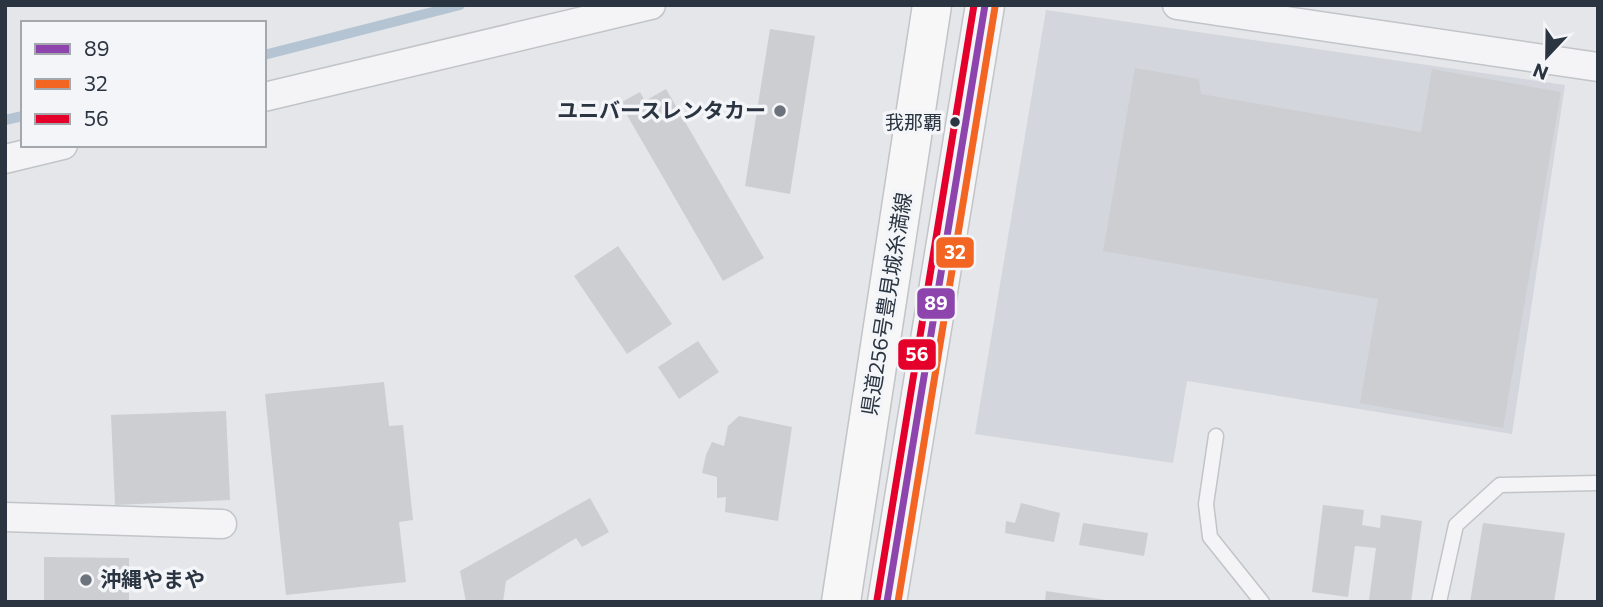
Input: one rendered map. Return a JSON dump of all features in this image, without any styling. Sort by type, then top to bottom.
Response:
[{"type":"main road","name":"県道256号豊見城糸満線","points":[[841,602],[932,5]]},
{"type":"main road","points":[[887,602],[985,5]]},
{"type":"street","points":[[266,97],[651,5]]},
{"type":"street","points":[[1177,5],[1598,66]]},
{"type":"street","points":[[5,159],[55,147]]},
{"type":"street","points":[[5,517],[222,524]]},
{"type":"lane","points":[[1216,436],[1206,504],[1210,537],[1262,602]]},
{"type":"lane","points":[[1440,602],[1457,525],[1500,485],[1598,483]]},
{"type":"shaded area","points":[[1046,10],[1565,85],[1512,434],[1187,381],[1173,463],[975,434]]},
{"type":"building","name":"ユニバースレンタカー","points":[[770,29],[815,36],[790,194],[745,186]]},
{"type":"building","points":[[1135,68],[1199,79],[1201,94],[1421,132],[1432,69],[1561,92],[1503,428],[1360,403],[1378,299],[1103,251]]},
{"type":"building","points":[[666,89],[764,258],[723,281],[620,103],[640,92],[645,101]]},
{"type":"building","points":[[618,246],[672,324],[627,354],[574,276]]},
{"type":"building","points":[[698,341],[719,372],[679,399],[658,367]]},
{"type":"building","points":[[384,382],[389,426],[403,425],[413,520],[399,522],[406,582],[286,595],[265,394]]},
{"type":"building","points":[[226,411],[230,500],[115,505],[111,415]]},
{"type":"building","points":[[739,416],[792,427],[778,521],[725,512],[726,497],[717,498],[717,477],[702,473],[712,442],[724,446],[728,426]]},
{"type":"building","points":[[590,498],[609,532],[582,547],[576,538],[506,581],[503,602],[466,602],[460,571]]},
{"type":"building","points":[[1021,503],[1060,513],[1054,542],[1005,533],[1006,521],[1015,523]]},
{"type":"building","points":[[1323,505],[1364,510],[1362,525],[1380,528],[1381,515],[1422,521],[1411,602],[1369,600],[1376,548],[1355,546],[1348,597],[1312,592]]},
{"type":"building","points":[[1083,523],[1148,533],[1144,556],[1079,545]]},
{"type":"building","points":[[1483,523],[1565,533],[1554,602],[1470,602]]},
{"type":"building","name":"沖縄やまや","points":[[44,557],[129,558],[129,602],[44,602]]},
{"type":"building","points":[[1046,591],[1106,600],[1106,602],[1045,602]]},
{"type":"waterway","points":[[266,54],[460,5]]},
{"type":"waterway","points":[[5,120],[21,116]]},
{"type":"transit line","name":"56","points":[[877,600],[974,5]]},
{"type":"transit line","name":"89","points":[[887,602],[985,5]]},
{"type":"transit line","name":"32","points":[[898,602],[995,7]]},
{"type":"place","name":"ユニバースレンタカー","points":[[780,111]]},
{"type":"place","name":"我那覇","points":[[955,122]]},
{"type":"place","name":"沖縄やまや","points":[[86,580]]}]
